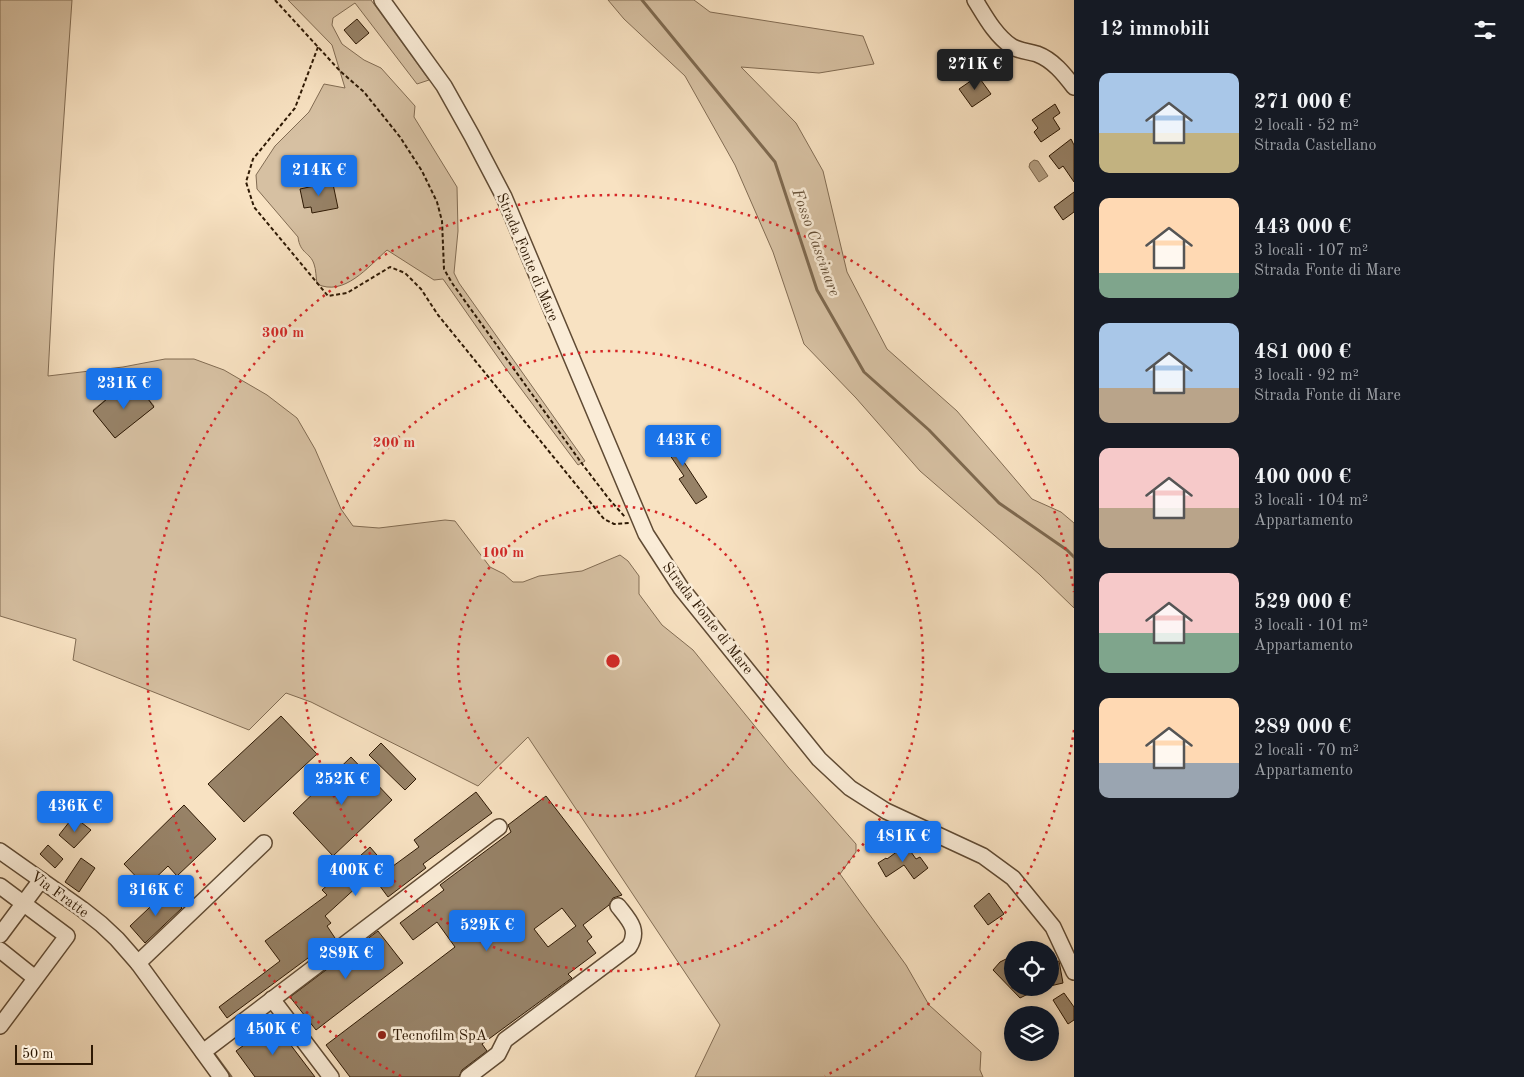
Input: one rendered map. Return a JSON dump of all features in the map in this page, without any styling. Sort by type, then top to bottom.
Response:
[{"type":"street","name":"Strada Fonte di Mare","points":[[382,0],[444,86],[504,198],[646,534],[681,588],[819,759],[850,788],[886,811],[984,856],[1013,878],[1053,927],[1074,972]]},
{"type":"street","points":[[975,0],[1000,38],[1013,48],[1037,54],[1050,61],[1066,76],[1074,87]]},
{"type":"street","points":[[203,1052],[498,827]]},
{"type":"street","points":[[138,962],[264,843]]},
{"type":"street","name":"Via Fratte","points":[[0,852],[101,924],[138,962],[221,1077]]},
{"type":"street","points":[[0,935],[41,880]]},
{"type":"street","points":[[0,886],[67,936],[0,1026]]},
{"type":"street","points":[[468,1077],[498,1054],[505,1040],[629,947],[633,941],[634,932],[632,924],[618,906]]},
{"type":"street","points":[[0,950],[35,978]]},
{"type":"street","points":[[272,999],[330,1077]]},
{"type":"path","points":[[275,0],[340,71],[364,92],[400,137],[422,171],[438,202],[442,221],[444,269],[452,283],[608,499],[630,523],[614,524],[604,519],[438,315],[420,289],[405,273],[390,267],[347,293],[328,296],[254,207],[246,182],[253,159],[295,108],[318,47]]},
{"type":"shaded area","points":[[0,0],[72,0],[48,376],[123,367],[165,359],[194,359],[224,370],[267,395],[297,418],[315,449],[341,509],[353,526],[379,528],[445,520],[455,521],[490,567],[504,574],[513,582],[523,582],[539,576],[582,571],[620,555],[628,561],[639,576],[639,594],[662,625],[693,650],[788,767],[856,844],[856,852],[840,874],[906,965],[929,1005],[981,1052],[980,1070],[983,1077],[695,1077],[720,1025],[528,737],[478,786],[311,702],[286,693],[249,730],[73,660],[76,639],[0,616]],"holes":[[[135,382],[154,406],[139,419],[135,415],[129,426],[115,438],[93,410],[114,393],[117,397]]]},
{"type":"shaded area","points":[[288,0],[371,0],[429,80],[417,84],[355,3],[333,18],[332,25],[342,44],[364,60],[381,68],[415,106],[414,117],[457,187],[458,231],[454,273],[459,283],[585,461],[578,465],[504,366],[443,279],[434,280],[387,250],[364,272],[346,283],[337,287],[317,284],[314,264],[301,247],[298,237],[257,189],[256,175],[275,146],[309,112],[324,84],[345,88],[332,45]]},
{"type":"shaded area","points":[[608,0],[694,0],[710,12],[863,36],[874,64],[819,73],[741,67],[796,123],[823,171],[847,272],[887,349],[957,411],[1032,499],[1061,512],[1074,523],[1074,608],[1039,574],[920,471],[856,398],[804,344],[773,252],[735,165],[685,76],[624,19]]},
{"type":"shaded area","points":[[1034,160],[1038,161],[1048,176],[1039,182],[1029,167],[1030,163]]},
{"type":"building","points":[[357,19],[369,33],[356,44],[344,30]]},
{"type":"building","points":[[978,76],[991,94],[972,107],[959,89]]},
{"type":"building","points":[[1055,104],[1060,113],[1053,118],[1060,129],[1041,142],[1034,132],[1038,128],[1032,120]]},
{"type":"building","points":[[1071,139],[1074,145],[1074,182],[1063,166],[1059,169],[1049,156]]},
{"type":"building","points":[[322,179],[323,186],[333,184],[338,208],[312,213],[311,207],[304,208],[300,189],[314,186],[313,181]]},
{"type":"building","points":[[1074,192],[1074,212],[1063,220],[1054,207]]},
{"type":"building","points":[[135,382],[154,407],[115,438],[93,411],[114,393],[117,397]]},
{"type":"building","points":[[670,431],[687,456],[682,459],[707,497],[696,504],[679,479],[684,476],[659,439]]},
{"type":"building","points":[[281,716],[317,754],[244,822],[208,784]]},
{"type":"building","points":[[381,743],[416,779],[405,790],[369,755]]},
{"type":"building","points":[[351,757],[392,800],[333,856],[293,813]]},
{"type":"building","points":[[476,792],[492,813],[423,864],[426,868],[388,897],[371,874],[325,916],[331,923],[327,926],[335,938],[227,1018],[219,1007],[280,961],[265,941],[327,895],[322,890],[370,847],[389,869],[419,847],[414,840]]},
{"type":"building","points":[[546,796],[622,895],[613,898],[609,905],[583,925],[592,937],[587,941],[596,953],[568,974],[572,978],[482,1044],[487,1051],[462,1070],[459,1077],[350,1077],[326,1045],[455,947],[437,922],[413,940],[400,923],[444,890],[440,885],[511,832],[508,825]],"holes":[[[562,908],[576,926],[548,947],[534,929]]]},
{"type":"building","points":[[184,805],[216,839],[177,876],[168,866],[146,887],[124,864]]},
{"type":"building","points":[[77,819],[91,830],[74,848],[59,835],[70,821],[73,824]]},
{"type":"building","points":[[48,845],[63,859],[55,868],[40,854]]},
{"type":"building","points":[[906,845],[916,859],[920,857],[928,868],[914,879],[904,865],[886,877],[878,863],[887,859]]},
{"type":"building","points":[[81,858],[95,868],[79,892],[65,882]]},
{"type":"building","points":[[167,891],[182,908],[145,943],[130,926]]},
{"type":"building","points":[[989,893],[1004,914],[988,925],[974,906]]},
{"type":"building","points":[[378,931],[403,963],[316,1030],[290,997]]},
{"type":"building","points":[[1004,960],[1004,981],[993,970]]},
{"type":"building","points":[[1059,961],[1063,983],[1059,984]]},
{"type":"building","points":[[1064,993],[1074,1007],[1074,1020],[1068,1024],[1059,1010],[1059,1006],[1057,1006],[1053,1000]]},
{"type":"building","points":[[274,1023],[315,1077],[255,1077],[236,1051]]},
{"type":"waterway","name":"Fosso Cascinare","points":[[642,0],[775,162],[817,290],[864,372],[929,430],[999,503],[1067,550],[1074,557]]},
{"type":"waterway","points":[[212,1051],[231,1077]]},
{"type":"place","name":"Tecnofilm SpA","points":[[382,1035]]}]
